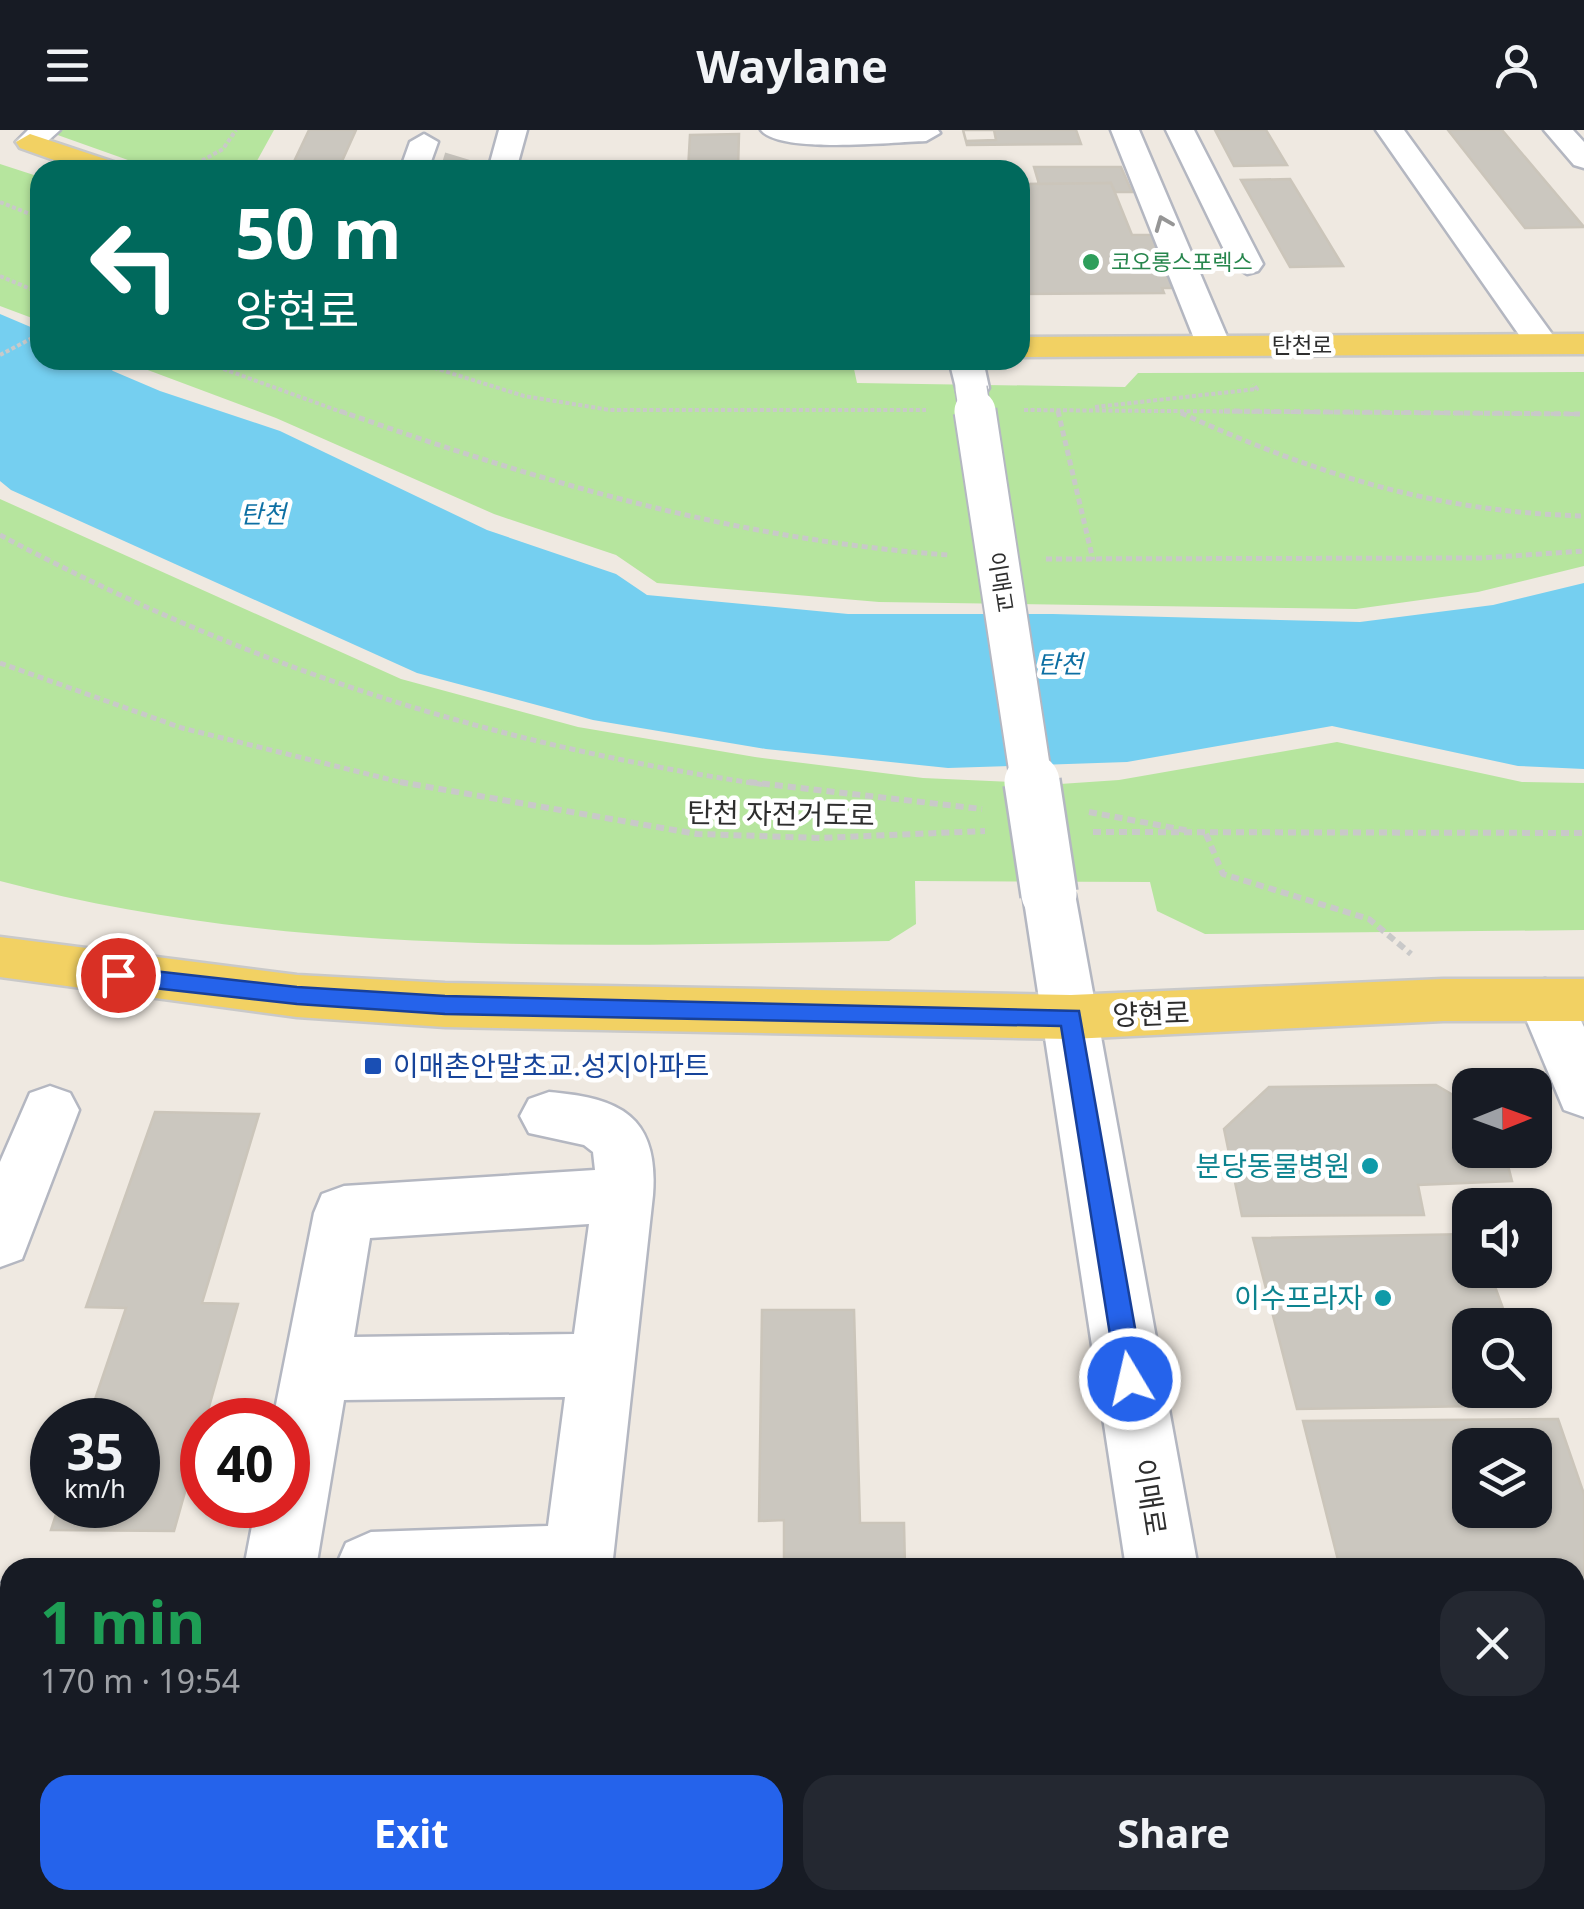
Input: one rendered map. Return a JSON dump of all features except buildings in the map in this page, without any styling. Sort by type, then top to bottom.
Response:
[{"type":"main road","points":[[38,136],[89,160]]},
{"type":"main road","name":"탄천로","points":[[1030,347],[1584,344]]},
{"type":"main road","name":"양현로","points":[[0,958],[261,992],[445,1005],[1071,1017],[1443,1000],[1564,1000]]},
{"type":"street","points":[[505,160],[513,130]]},
{"type":"street","points":[[1125,130],[1214,346]]},
{"type":"street","points":[[1180,130],[1247,264]]},
{"type":"street","points":[[1390,130],[1543,345]]},
{"type":"street","points":[[1558,130],[1584,159]]},
{"type":"street","points":[[790,160],[783,133],[926,132],[931,160]]},
{"type":"street","points":[[418,160],[424,142]]},
{"type":"street","name":"이매교","points":[[969,374],[1049,894]]},
{"type":"street","name":"이매로","points":[[1049,894],[1160,1558]]},
{"type":"street","points":[[1564,1000],[1584,1092]]},
{"type":"street","points":[[0,1239],[50,1110]]},
{"type":"street","points":[[549,1116],[581,1118],[612,1131],[628,1156],[579,1558]]},
{"type":"street","points":[[282,1558],[344,1212],[623,1195]]},
{"type":"street","points":[[316,1369],[602,1364]]},
{"type":"path","points":[[203,160],[223,149],[236,130]]},
{"type":"path","points":[[0,202],[30,214]]},
{"type":"path","points":[[0,276],[30,289]]},
{"type":"path","points":[[0,355],[30,339]]},
{"type":"path","points":[[227,370],[506,470],[669,518],[836,546],[953,556]]},
{"type":"path","points":[[1093,560],[1058,410],[1258,387],[1226,382]]},
{"type":"path","points":[[1175,411],[1288,463],[1376,492],[1468,509],[1584,516]]},
{"type":"path","points":[[0,535],[68,574],[160,615],[305,675],[431,719],[574,754],[687,775],[994,809]]},
{"type":"path","points":[[1030,559],[1482,558],[1584,551]]},
{"type":"path","name":"탄천 자전거도로","points":[[0,663],[80,697],[206,738],[347,774],[654,830],[766,838],[987,831]]},
{"type":"path","points":[[1084,812],[1206,834]]},
{"type":"path","points":[[1086,832],[1584,833]]},
{"type":"path","points":[[1206,834],[1223,874],[1278,894],[1360,912],[1398,936],[1443,1000]]},
{"type":"green space","points":[[274,130],[258,160],[128,160],[52,133]]},
{"type":"green space","points":[[0,164],[30,174],[30,317],[0,306]]},
{"type":"green space","points":[[148,370],[854,370],[857,383],[1125,387],[1138,373],[1584,372],[1584,566],[1478,592],[1356,609],[879,602],[657,583],[616,555],[494,514],[276,418]]},
{"type":"green space","points":[[0,499],[401,679],[578,727],[755,757],[923,778],[1060,784],[1119,780],[1337,742],[1522,782],[1584,783],[1584,930],[1205,934],[1157,911],[1150,882],[915,881],[916,924],[889,941],[666,945],[442,942],[219,924],[109,906],[0,881]]},
{"type":"water","name":"탄천","points":[[0,314],[30,327],[30,370],[112,370],[160,391],[280,431],[487,530],[616,574],[647,595],[848,614],[1053,614],[1360,622],[1493,605],[1584,583],[1584,769],[1518,766],[1332,726],[1127,762],[948,768],[766,749],[593,720],[417,673],[11,490],[0,481]]},
{"type":"place","name":"코오롱스포렉스","points":[[1091,262]]},
{"type":"place","name":"이매촌안말초교.성지아파트","points":[[373,1066]]},
{"type":"place","name":"분당동물병원","points":[[1370,1166]]},
{"type":"place","name":"이수프라자","points":[[1383,1298]]},
{"type":"route","points":[[118,975],[297,996],[445,1005],[1071,1017],[1130,1379]]}]
